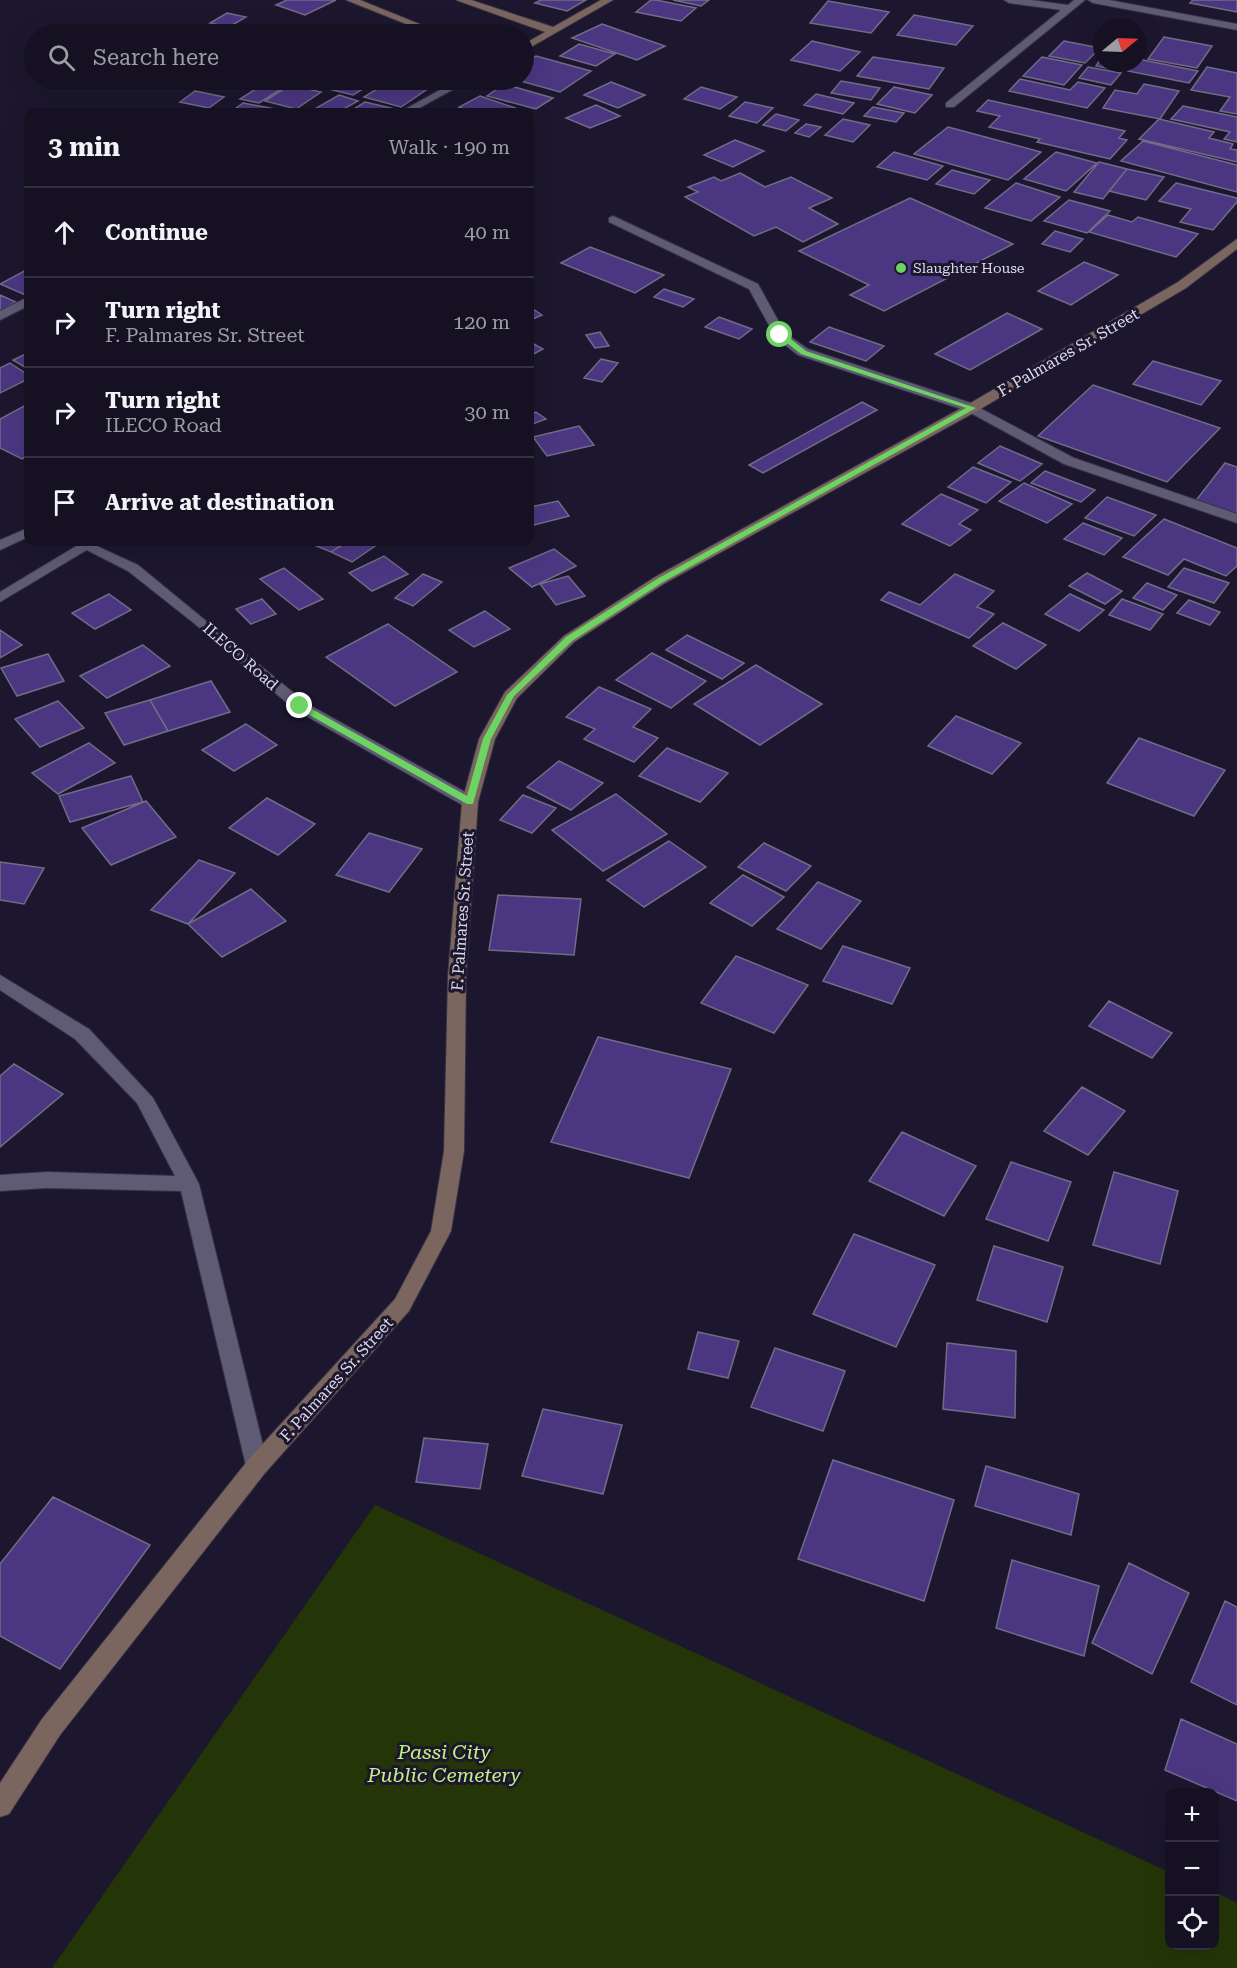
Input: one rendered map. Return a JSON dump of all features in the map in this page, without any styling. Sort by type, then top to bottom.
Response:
[{"type":"main road","points":[[351,0],[413,24]]},
{"type":"main road","points":[[461,0],[531,24]]},
{"type":"main road","points":[[534,43],[608,0]]},
{"type":"main road","points":[[534,25],[554,32]]},
{"type":"main road","name":"F. Palmares Sr. Street","points":[[0,1805],[51,1727],[257,1467],[402,1305],[441,1231],[454,1151],[457,976],[470,802],[487,739],[511,695],[569,639],[660,580],[972,408],[1182,285],[1237,243]]},
{"type":"street","points":[[1009,0],[1068,8]]},
{"type":"street","points":[[950,105],[1080,0]]},
{"type":"street","points":[[1093,0],[1237,27]]},
{"type":"street","points":[[412,108],[446,90]]},
{"type":"street","points":[[613,220],[754,287],[780,335],[803,352],[972,408],[1069,461],[1237,519]]},
{"type":"street","points":[[0,316],[24,303]]},
{"type":"street","points":[[0,546],[24,534]]},
{"type":"street","points":[[0,598],[78,546]]},
{"type":"street","name":"ILECO Road","points":[[89,546],[133,568],[200,621],[300,706],[470,802]]},
{"type":"street","points":[[0,981],[82,1034],[144,1098],[189,1184],[257,1467]]},
{"type":"street","points":[[0,1183],[47,1180],[189,1184]]},
{"type":"green space","name":"Passi City Public Cemetery","points":[[375,1505],[1165,1870],[1165,1950],[1219,1950],[1219,1894],[1237,1903],[1237,1968],[52,1968]]},
{"type":"building","points":[[287,0],[336,0],[305,15],[276,5]]},
{"type":"building","points":[[541,0],[586,0],[567,11],[535,3]]},
{"type":"building","points":[[651,0],[696,8],[681,21],[636,12]]},
{"type":"building","points":[[673,0],[709,0],[701,6]]},
{"type":"building","points":[[1193,0],[1237,0],[1237,12],[1190,3]]},
{"type":"building","points":[[828,1],[889,12],[871,33],[810,23]]},
{"type":"building","points":[[227,13],[246,17],[234,24],[210,23]]},
{"type":"building","points":[[914,15],[973,26],[956,45],[897,35]]},
{"type":"building","points":[[602,24],[665,46],[637,60],[572,38]]},
{"type":"building","points":[[1164,37],[1212,46],[1197,68],[1148,59]]},
{"type":"building","points":[[812,41],[860,52],[840,71],[791,60]]},
{"type":"building","points":[[1064,41],[1093,47],[1093,55],[1085,63],[1049,56]]},
{"type":"building","points":[[579,44],[615,54],[596,66],[560,56]]},
{"type":"building","points":[[534,57],[591,71],[560,92],[534,85]]},
{"type":"building","points":[[873,57],[944,68],[929,89],[857,76]]},
{"type":"building","points":[[1042,57],[1082,65],[1064,85],[1023,76]]},
{"type":"building","points":[[1147,61],[1198,71],[1189,83],[1133,72],[1147,72]]},
{"type":"building","points":[[1088,67],[1093,68],[1093,72],[1121,73],[1111,85],[1079,78]]},
{"type":"building","points":[[1207,67],[1237,73],[1237,114],[1220,111],[1230,97],[1191,90]]},
{"type":"building","points":[[1020,79],[1070,90],[1078,82],[1105,88],[1087,108],[1009,91]]},
{"type":"building","points":[[841,81],[880,88],[871,100],[831,93]]},
{"type":"building","points":[[611,82],[645,95],[618,108],[584,95]]},
{"type":"building","points":[[1144,84],[1179,91],[1160,119],[1103,108],[1115,90],[1137,94]]},
{"type":"building","points":[[701,87],[737,97],[720,109],[684,99]]},
{"type":"building","points":[[894,87],[932,95],[915,113],[877,104]]},
{"type":"building","points":[[254,90],[280,90],[259,103],[240,99]]},
{"type":"building","points":[[282,90],[321,92],[297,108],[265,101]]},
{"type":"building","points":[[332,90],[361,90],[353,95]]},
{"type":"building","points":[[375,90],[426,90],[401,107],[364,97]]},
{"type":"building","points":[[496,90],[525,90],[553,98],[536,109],[487,96]]},
{"type":"building","points":[[195,91],[224,97],[209,108],[180,102]]},
{"type":"building","points":[[816,94],[854,103],[843,114],[804,105]]},
{"type":"building","points":[[339,95],[358,101],[345,108],[316,108]]},
{"type":"building","points":[[480,96],[515,108],[462,108],[459,107]]},
{"type":"building","points":[[988,100],[1125,131],[1119,138],[1127,140],[1110,159],[1037,142],[1040,139],[989,127],[1000,116],[977,111]]},
{"type":"building","points":[[365,102],[391,108],[355,108]]},
{"type":"building","points":[[745,102],[773,108],[757,123],[729,116]]},
{"type":"building","points":[[243,103],[270,108],[236,108]]},
{"type":"building","points":[[596,105],[620,116],[590,128],[566,118]]},
{"type":"building","points":[[1183,106],[1237,117],[1237,142],[1224,139],[1230,132],[1171,119]]},
{"type":"building","points":[[873,107],[904,113],[896,122],[864,116]]},
{"type":"building","points":[[776,114],[799,120],[786,131],[763,125]]},
{"type":"building","points":[[843,119],[870,125],[853,142],[825,135]]},
{"type":"building","points":[[1159,119],[1214,132],[1209,138],[1233,144],[1230,149],[1237,150],[1237,162],[1139,139]]},
{"type":"building","points":[[806,124],[821,127],[809,137],[795,133]]},
{"type":"building","points":[[948,127],[1041,152],[1008,180],[914,154]]},
{"type":"building","points":[[735,140],[764,151],[733,167],[704,155]]},
{"type":"building","points":[[1143,141],[1237,165],[1237,192],[1121,161]]},
{"type":"building","points":[[894,152],[943,166],[927,180],[877,167]]},
{"type":"building","points":[[1056,152],[1097,163],[1066,191],[1024,179]]},
{"type":"building","points":[[1099,162],[1127,169],[1103,199],[1074,192]]},
{"type":"building","points":[[1127,169],[1164,177],[1146,200],[1109,191]]},
{"type":"building","points":[[952,170],[990,180],[974,194],[936,184]]},
{"type":"building","points":[[740,173],[765,187],[791,177],[832,198],[809,208],[838,224],[803,242],[776,227],[754,236],[685,197],[698,192],[688,187],[714,177],[721,181]]},
{"type":"building","points":[[1016,183],[1060,197],[1031,221],[985,208]]},
{"type":"building","points":[[1176,183],[1237,198],[1237,202],[1213,230],[1180,222],[1191,209],[1159,201]]},
{"type":"building","name":"Slaughter House","points":[[910,198],[1013,244],[884,311],[850,295],[869,285],[799,251]]},
{"type":"building","points":[[1069,200],[1110,211],[1087,233],[1044,221]]},
{"type":"building","points":[[1108,215],[1132,222],[1138,217],[1198,234],[1176,257],[1089,232]]},
{"type":"building","points":[[1055,231],[1083,239],[1070,252],[1042,244]]},
{"type":"building","points":[[590,247],[664,275],[635,293],[561,263]]},
{"type":"building","points":[[1084,262],[1118,275],[1071,305],[1038,291]]},
{"type":"building","points":[[24,271],[24,294],[0,284]]},
{"type":"building","points":[[664,289],[694,299],[683,307],[654,297]]},
{"type":"building","points":[[0,295],[16,302],[0,311]]},
{"type":"building","points":[[534,310],[542,315],[534,318]]},
{"type":"building","points":[[1007,313],[1042,329],[970,370],[935,354]]},
{"type":"building","points":[[719,317],[752,329],[739,339],[705,327]]},
{"type":"building","points":[[829,327],[884,346],[866,361],[810,342]]},
{"type":"building","points":[[600,332],[609,346],[595,348],[586,335]]},
{"type":"building","points":[[534,344],[543,349],[534,354]]},
{"type":"building","points":[[24,355],[24,367],[13,360]]},
{"type":"building","points":[[601,359],[618,363],[602,382],[584,378]]},
{"type":"building","points":[[1153,361],[1221,381],[1201,405],[1133,384]]},
{"type":"building","points":[[10,363],[24,372],[24,381],[0,393],[0,368]]},
{"type":"building","points":[[1093,385],[1220,428],[1167,482],[1038,436]]},
{"type":"building","points":[[862,402],[877,410],[763,473],[749,465]]},
{"type":"building","points":[[24,406],[24,458],[22,459],[0,448],[0,419]]},
{"type":"building","points":[[536,412],[546,419],[534,424],[534,413]]},
{"type":"building","points":[[579,426],[594,445],[547,456],[534,437]]},
{"type":"building","points":[[1000,446],[1042,464],[1020,481],[978,463]]},
{"type":"building","points":[[1225,463],[1237,467],[1237,517],[1194,503]]},
{"type":"building","points":[[973,467],[1011,482],[986,503],[948,487]]},
{"type":"building","points":[[1045,471],[1095,490],[1081,502],[1031,483]]},
{"type":"building","points":[[1024,483],[1072,504],[1047,523],[999,501]]},
{"type":"building","points":[[941,494],[978,510],[959,524],[971,530],[950,546],[902,524]]},
{"type":"building","points":[[1107,497],[1156,515],[1134,536],[1085,518]]},
{"type":"building","points":[[558,501],[569,516],[534,525],[534,506]]},
{"type":"building","points":[[1164,519],[1237,548],[1237,566],[1226,576],[1184,559],[1168,575],[1123,557]]},
{"type":"building","points":[[1083,523],[1122,538],[1104,555],[1064,539]]},
{"type":"building","points":[[317,546],[340,546],[331,552]]},
{"type":"building","points":[[341,546],[375,546],[352,562],[331,552]]},
{"type":"building","points":[[554,549],[576,566],[532,587],[509,568]]},
{"type":"building","points":[[384,556],[408,574],[372,591],[349,573]]},
{"type":"building","points":[[284,568],[323,599],[299,610],[260,579]]},
{"type":"building","points":[[1184,568],[1229,583],[1214,603],[1168,587]]},
{"type":"building","points":[[1087,573],[1122,591],[1105,604],[1069,586]]},
{"type":"building","points":[[423,574],[442,582],[413,606],[395,598]]},
{"type":"building","points":[[955,574],[994,591],[977,607],[994,614],[969,638],[881,600],[889,592],[920,605]]},
{"type":"building","points":[[568,576],[585,596],[556,605],[540,584]]},
{"type":"building","points":[[1147,583],[1177,595],[1163,610],[1133,598]]},
{"type":"building","points":[[109,594],[131,610],[95,629],[72,613]]},
{"type":"building","points":[[1070,594],[1104,610],[1079,631],[1045,614]]},
{"type":"building","points":[[262,599],[276,614],[251,624],[236,609]]},
{"type":"building","points":[[1122,599],[1163,614],[1150,630],[1109,615]]},
{"type":"building","points":[[1189,600],[1220,612],[1210,625],[1177,613]]},
{"type":"building","points":[[485,611],[510,629],[474,647],[449,630]]},
{"type":"building","points":[[1003,623],[1046,645],[1016,669],[973,646]]},
{"type":"building","points":[[388,624],[457,672],[395,706],[326,657]]},
{"type":"building","points":[[0,630],[22,645],[0,658]]},
{"type":"building","points":[[687,635],[744,663],[722,679],[666,650]]},
{"type":"building","points":[[143,645],[170,666],[107,698],[80,676]]},
{"type":"building","points":[[652,653],[706,681],[671,708],[616,680]]},
{"type":"building","points":[[48,654],[64,681],[17,696],[1,668]]},
{"type":"building","points":[[756,665],[822,704],[760,745],[694,704]]},
{"type":"building","points":[[211,681],[230,712],[168,731],[150,700]]},
{"type":"building","points":[[599,687],[651,709],[633,727],[658,738],[634,762],[584,739],[595,729],[566,717]]},
{"type":"building","points":[[150,700],[168,731],[124,745],[105,713]]},
{"type":"building","points":[[58,701],[84,728],[40,747],[15,719]]},
{"type":"building","points":[[956,716],[1021,743],[992,774],[928,746]]},
{"type":"building","points":[[246,724],[277,745],[234,771],[202,750]]},
{"type":"building","points":[[1139,738],[1225,770],[1194,816],[1107,783]]},
{"type":"building","points":[[89,743],[115,763],[58,794],[32,773]]},
{"type":"building","points":[[667,748],[728,773],[700,802],[639,776]]},
{"type":"building","points":[[559,761],[603,783],[571,810],[527,787]]},
{"type":"building","points":[[131,776],[143,802],[70,822],[59,796]]},
{"type":"building","points":[[616,794],[667,834],[603,871],[552,830]]},
{"type":"building","points":[[523,795],[556,808],[532,833],[500,820]]},
{"type":"building","points":[[267,798],[315,824],[278,855],[229,828]]},
{"type":"building","points":[[146,801],[176,837],[111,865],[82,828]]},
{"type":"building","points":[[369,833],[422,849],[389,892],[336,875]]},
{"type":"building","points":[[669,841],[706,867],[644,907],[607,880]]},
{"type":"building","points":[[764,843],[811,866],[786,891],[738,867]]},
{"type":"building","points":[[199,860],[235,873],[188,924],[151,910]]},
{"type":"building","points":[[0,862],[44,868],[24,904],[0,900]]},
{"type":"building","points":[[743,875],[784,897],[752,926],[710,903]]},
{"type":"building","points":[[818,882],[861,901],[821,949],[777,929]]},
{"type":"building","points":[[251,889],[286,921],[222,957],[188,924]]},
{"type":"building","points":[[498,895],[581,899],[574,955],[489,950]]},
{"type":"building","points":[[843,946],[910,968],[892,1004],[823,981]]},
{"type":"building","points":[[736,956],[808,985],[774,1033],[701,1003]]},
{"type":"building","points":[[1109,1001],[1172,1033],[1152,1058],[1089,1026]]},
{"type":"building","points":[[598,1037],[731,1069],[689,1178],[551,1142]]},
{"type":"building","points":[[14,1064],[63,1094],[0,1147],[0,1076]]},
{"type":"building","points":[[1082,1087],[1125,1111],[1088,1155],[1044,1131]]},
{"type":"building","points":[[902,1132],[976,1166],[944,1216],[869,1181]]},
{"type":"building","points":[[1011,1162],[1071,1182],[1048,1241],[986,1219]]},
{"type":"building","points":[[1114,1172],[1178,1191],[1160,1264],[1093,1245]]},
{"type":"building","points":[[854,1234],[935,1265],[896,1347],[813,1314]]},
{"type":"building","points":[[994,1246],[1063,1267],[1047,1322],[977,1300]]},
{"type":"building","points":[[698,1332],[739,1341],[728,1378],[688,1369]]},
{"type":"building","points":[[947,1343],[1016,1351],[1015,1418],[943,1409]]},
{"type":"building","points":[[775,1348],[845,1371],[823,1431],[751,1407]]},
{"type":"building","points":[[543,1409],[622,1425],[603,1494],[522,1476]]},
{"type":"building","points":[[424,1438],[488,1444],[480,1489],[416,1482]]},
{"type":"building","points":[[833,1460],[954,1500],[924,1601],[798,1559]]},
{"type":"building","points":[[986,1466],[1079,1494],[1071,1535],[975,1506]]},
{"type":"building","points":[[53,1497],[150,1545],[60,1669],[0,1636],[0,1564]]},
{"type":"building","points":[[1012,1560],[1099,1586],[1084,1656],[996,1628]]},
{"type":"building","points":[[1129,1563],[1189,1593],[1152,1674],[1092,1643]]},
{"type":"building","points":[[1225,1601],[1237,1607],[1237,1705],[1191,1682]]},
{"type":"building","points":[[1181,1719],[1237,1744],[1237,1801],[1219,1793],[1219,1788],[1207,1788],[1165,1770]]},
{"type":"place","name":"Slaughter House","points":[[901,268]]},
{"type":"route","points":[[300,706],[470,802],[487,739],[511,695],[569,639],[660,580],[972,408],[803,352],[780,335]]}]
